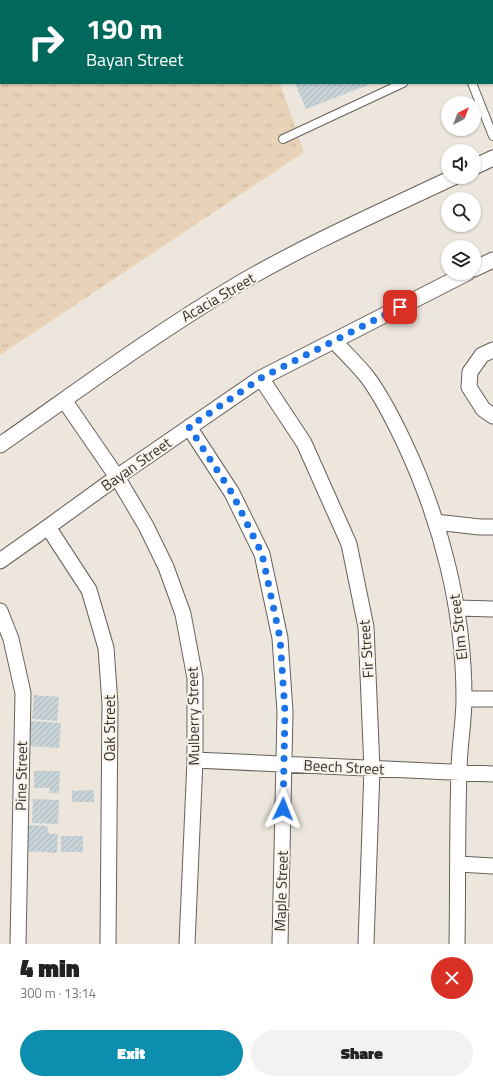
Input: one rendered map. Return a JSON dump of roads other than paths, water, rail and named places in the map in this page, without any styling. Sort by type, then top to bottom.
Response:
[{"type":"street","points":[[481,164],[493,158]]},
{"type":"street","name":"Acacia Street","points":[[0,445],[175,322],[241,282],[332,235],[441,183]]},
{"type":"street","points":[[481,266],[493,260]]},
{"type":"street","name":"Bayan Street","points":[[0,561],[117,477],[261,378],[453,280]]},
{"type":"street","name":"Elm Street","points":[[334,341],[368,378],[385,405],[412,460],[435,522],[452,583],[462,648],[464,699],[459,771],[458,944]]},
{"type":"street","points":[[493,350],[482,355],[470,372],[469,388],[483,409],[493,416]]},
{"type":"street","name":"Fir Street","points":[[261,378],[304,443],[349,544],[366,627],[372,769],[366,944]]},
{"type":"street","name":"Mulberry Street","points":[[64,400],[117,477],[146,526],[163,560],[183,614],[195,678],[195,760],[187,944]]},
{"type":"street","name":"Maple Street","points":[[189,427],[232,493],[262,554],[280,638],[285,712],[280,944]]},
{"type":"street","points":[[435,522],[493,527]]},
{"type":"street","name":"Oak Street","points":[[48,527],[89,590],[106,648],[110,704],[108,944]]},
{"type":"street","points":[[457,608],[493,609]]},
{"type":"street","name":"Pine Street","points":[[0,611],[11,639],[23,693],[18,944]]},
{"type":"street","points":[[464,699],[493,699]]},
{"type":"street","name":"Beech Street","points":[[195,760],[372,769],[459,771],[493,774]]},
{"type":"street","points":[[458,864],[493,866]]},
{"type":"lane","points":[[283,139],[401,84]]},
{"type":"lane","points":[[472,84],[493,136]]}]
